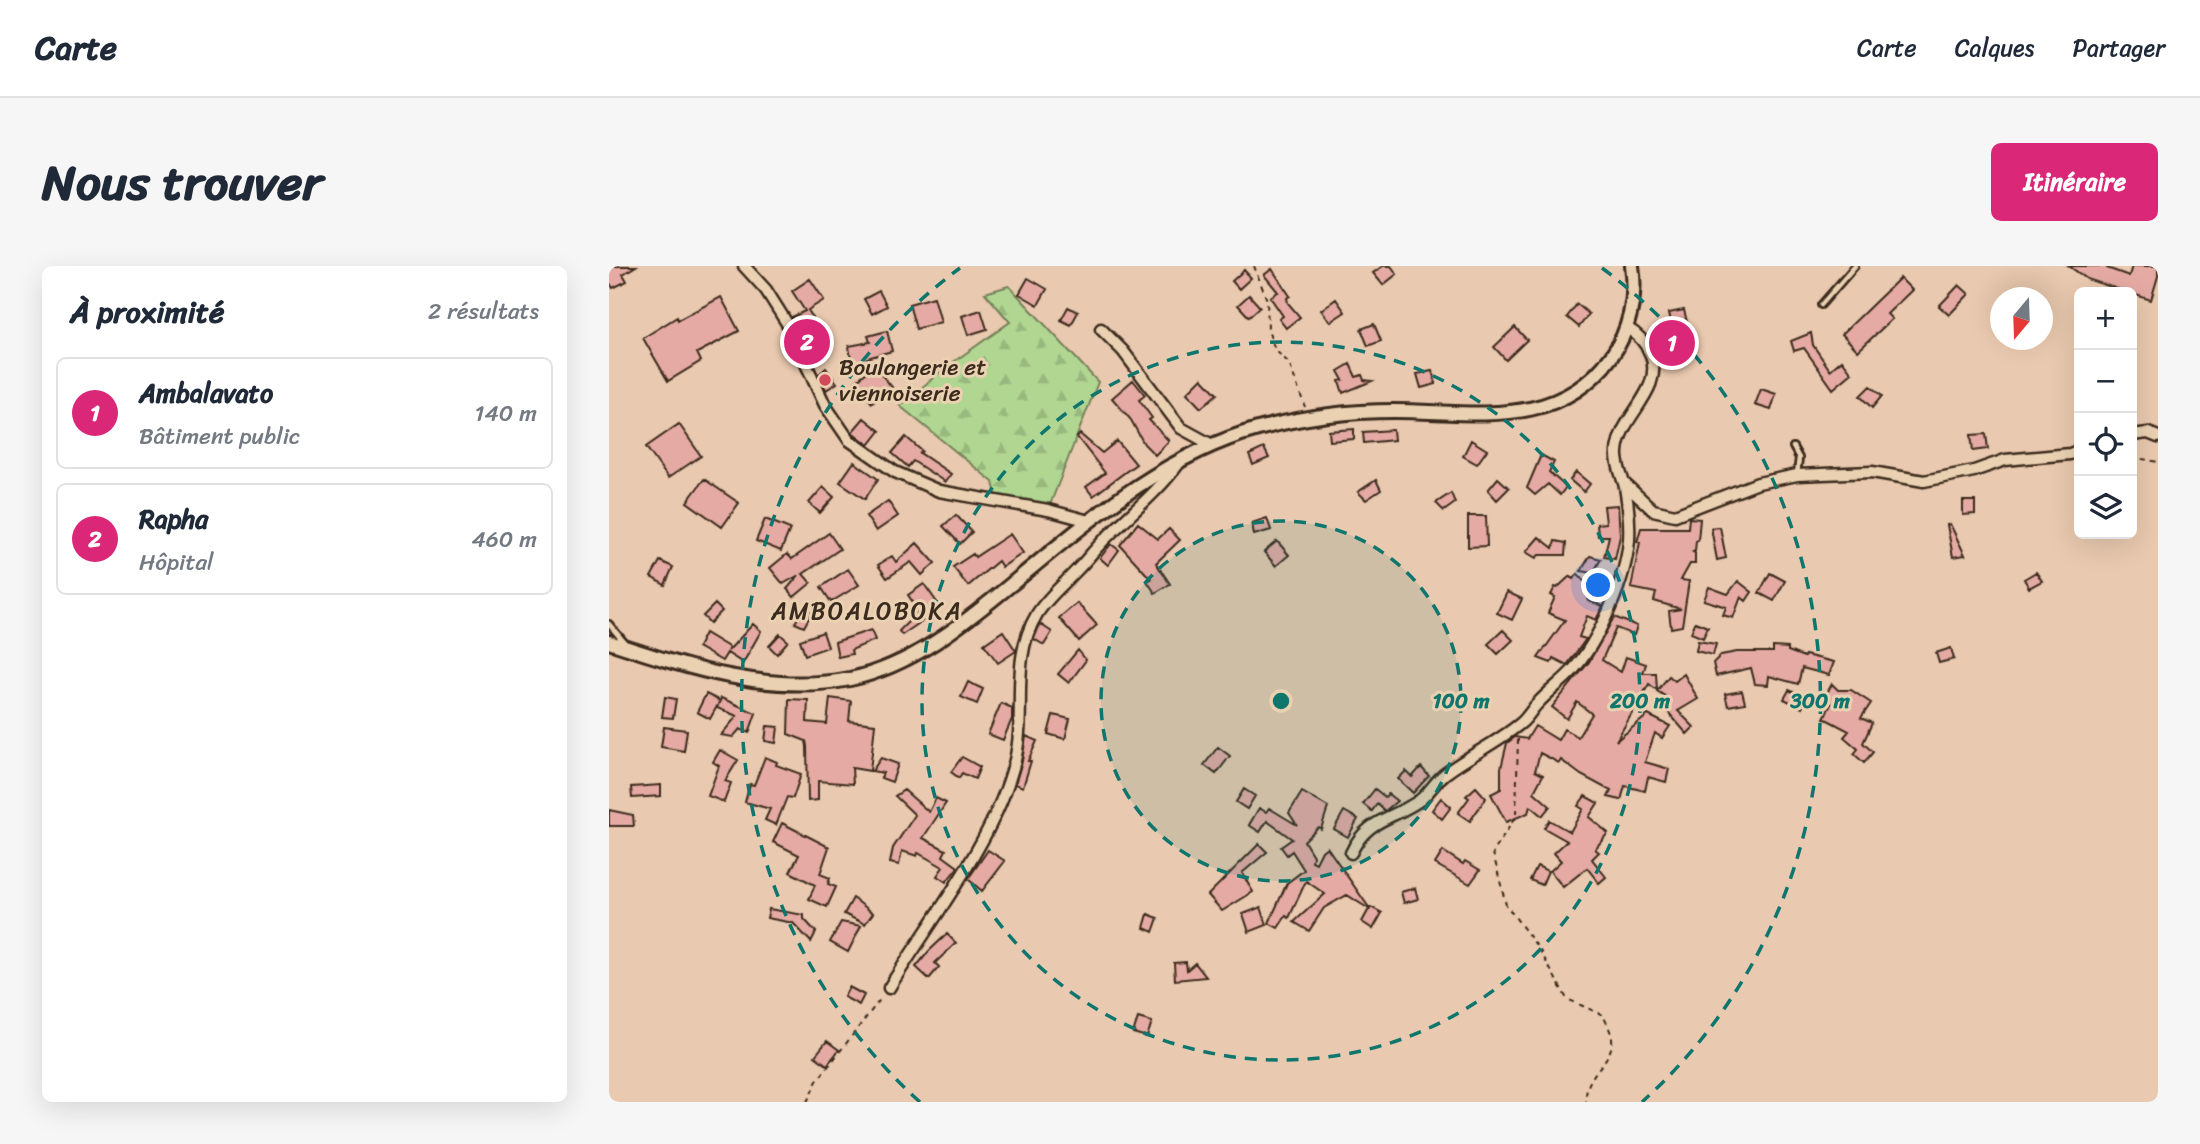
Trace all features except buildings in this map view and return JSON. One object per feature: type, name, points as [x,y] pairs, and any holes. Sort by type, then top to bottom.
[{"type":"street","points":[[744,266],[766,290],[788,325],[825,405],[849,440],[895,472],[939,491],[1048,510],[1089,521]]},
{"type":"street","points":[[609,642],[675,663],[755,681],[808,684],[852,678],[897,663],[949,634],[1089,521],[1183,458],[1212,445],[1308,416],[1394,411],[1476,414],[1536,409],[1571,396],[1599,373],[1616,350],[1627,328],[1635,283],[1632,266]]},
{"type":"street","points":[[1351,853],[1359,837],[1373,825],[1422,799],[1443,775],[1519,724],[1575,668],[1592,642],[1622,578],[1629,540],[1628,503],[1618,470],[1617,450],[1623,429],[1646,395],[1654,365],[1648,347],[1636,333],[1627,328]]},
{"type":"street","points":[[1101,329],[1123,351],[1181,428],[1212,445]]},
{"type":"street","points":[[2137,434],[2148,433],[2158,437]]},
{"type":"street","points":[[1624,484],[1653,510],[1675,515],[1758,482],[1797,475],[1872,472],[1924,481],[1974,471],[2005,460],[2074,452]]},
{"type":"street","points":[[888,988],[965,868],[1003,794],[1015,759],[1020,710],[1019,669],[1025,638],[1038,612],[1103,540],[1162,486],[1183,458]]},
{"type":"lane","points":[[1821,305],[1855,266]]},
{"type":"lane","points":[[1793,447],[1799,458],[1797,475]]},
{"type":"lane","points":[[609,624],[629,648]]},
{"type":"path","points":[[1254,266],[1267,300],[1268,330],[1275,350],[1289,363],[1308,416]]},
{"type":"path","points":[[2137,458],[2158,462]]},
{"type":"path","points":[[1519,724],[1516,816],[1493,853],[1506,905],[1539,948],[1567,999],[1603,1015],[1612,1041],[1608,1054],[1585,1091],[1585,1102]]},
{"type":"path","points":[[807,1102],[817,1081],[888,988]]},
{"type":"green space","points":[[1009,286],[1098,382],[1048,510],[998,503],[993,482],[900,406],[945,368],[1010,322],[985,293]]},
{"type":"place","name":"Rapha","points":[[807,342]]},
{"type":"place","name":"Ambalavato","points":[[1672,343]]},
{"type":"place","name":"Boulangerie et viennoiserie","points":[[825,380]]},
{"type":"district","name":"AMBOALOBOKA","points":[[867,611]]}]
